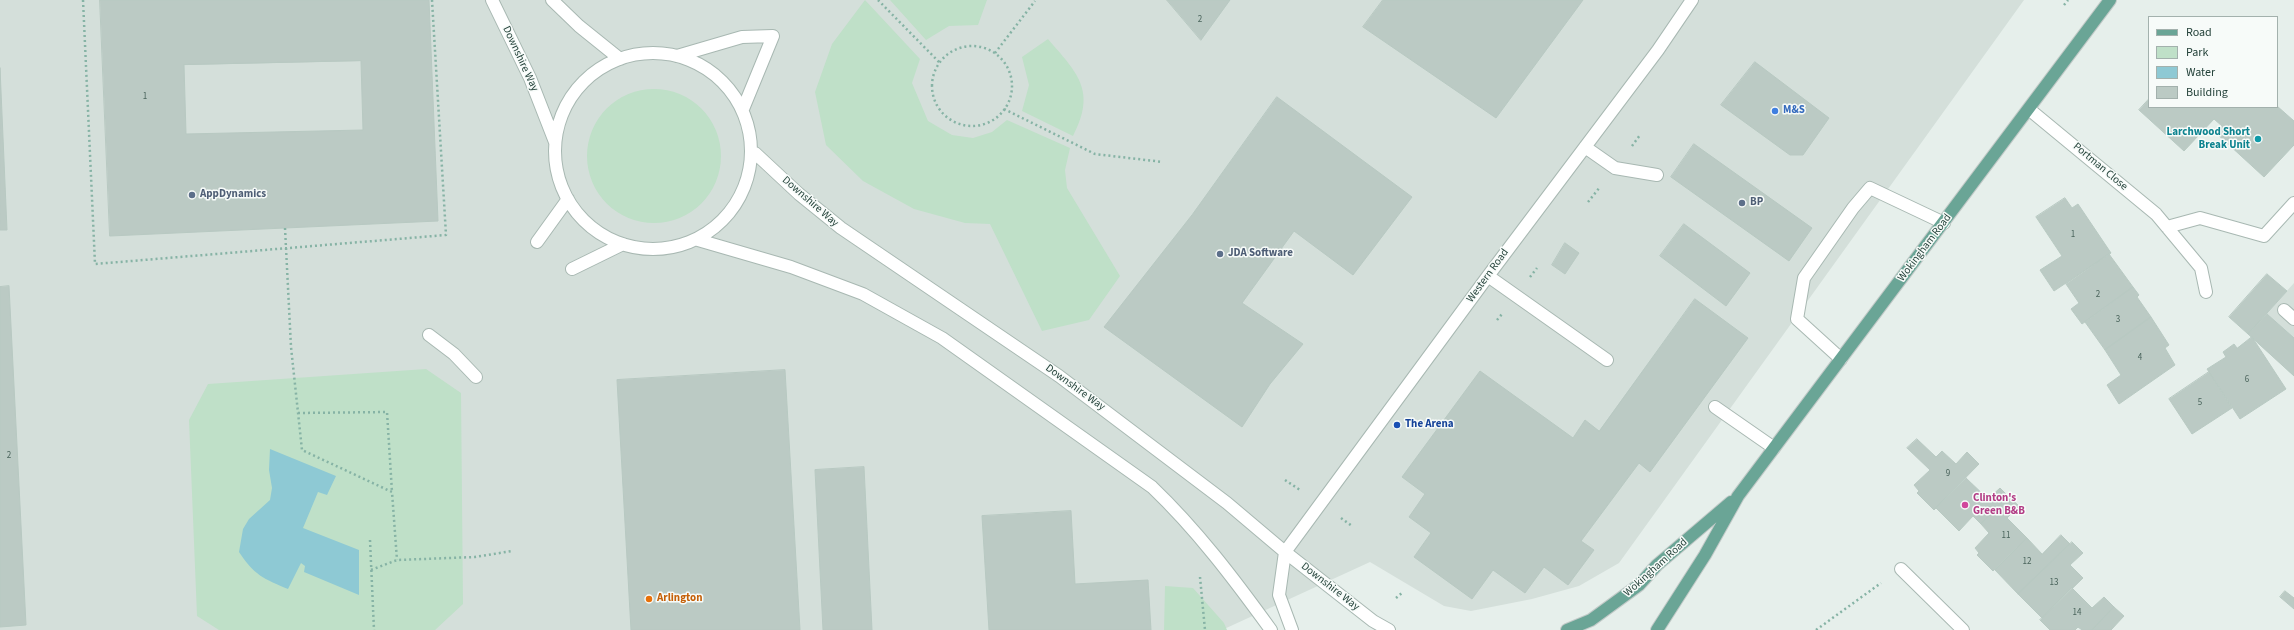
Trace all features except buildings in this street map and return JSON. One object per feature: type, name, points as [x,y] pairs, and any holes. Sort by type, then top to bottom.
[{"type":"main road","name":"Wokingham Road","points":[[1657,630],[1705,555],[1738,496],[2030,110],[2110,0]]},
{"type":"main road","name":"Wokingham Road","points":[[1567,630],[1591,620],[1639,585],[1657,565],[1738,496]]},
{"type":"street","name":"Downshire Way","points":[[492,0],[530,78],[555,142]]},
{"type":"street","points":[[552,0],[579,26],[620,59]]},
{"type":"street","name":"Western Road","points":[[1285,552],[1488,276],[1658,50],[1692,0]]},
{"type":"street","points":[[677,56],[742,37],[773,36],[743,109]]},
{"type":"street","points":[[651,53],[677,56],[699,63],[730,89],[743,109],[755,153],[736,206],[698,240],[666,250],[636,250],[597,234],[574,211],[557,176],[555,142],[560,119],[576,90],[597,71],[620,59],[651,53]]},
{"type":"street","name":"Portman Close","points":[[2030,110],[2156,214],[2201,268],[2206,292]]},
{"type":"street","points":[[1585,147],[1615,168],[1657,175]]},
{"type":"street","name":"Downshire Way","points":[[755,153],[799,194],[841,228],[1059,376],[1228,503],[1285,552],[1372,621],[1389,630]]},
{"type":"street","points":[[1841,360],[1797,319],[1804,278],[1853,208],[1870,188],[1944,222]]},
{"type":"street","points":[[537,242],[568,199]]},
{"type":"street","points":[[2167,227],[2200,218],[2264,236],[2294,203]]},
{"type":"street","points":[[698,240],[792,267],[864,294],[942,338],[1152,487],[1180,514],[1212,551],[1271,630]]},
{"type":"street","points":[[572,269],[623,244]]},
{"type":"street","points":[[1488,276],[1607,360]]},
{"type":"street","points":[[2284,310],[2294,319]]},
{"type":"street","points":[[429,335],[454,354],[476,377]]},
{"type":"street","points":[[1715,407],[1774,448]]},
{"type":"street","points":[[1285,552],[1279,595],[1292,630]]},
{"type":"street","points":[[1901,569],[1963,630]]},
{"type":"path","points":[[83,0],[95,264],[446,235],[432,0]]},
{"type":"path","points":[[878,0],[940,63]]},
{"type":"path","points":[[2064,5],[2068,0]]},
{"type":"path","points":[[995,53],[1035,1]]},
{"type":"path","points":[[974,46],[987,48],[995,53],[1007,65],[1012,78],[1012,91],[1004,109],[990,122],[977,125],[964,125],[952,120],[942,112],[935,100],[932,88],[934,75],[940,63],[949,53],[961,48],[974,46]]},
{"type":"path","points":[[1004,109],[1095,154],[1163,162]]},
{"type":"path","points":[[285,228],[291,348],[302,450],[392,492]]},
{"type":"path","points":[[298,413],[387,412],[397,560]]},
{"type":"path","points":[[1285,480],[1304,493]]},
{"type":"path","points":[[1342,518],[1352,526]]},
{"type":"path","points":[[370,540],[374,630]]},
{"type":"path","points":[[371,570],[397,560],[476,557],[512,551]]},
{"type":"path","points":[[1816,630],[1833,616],[1901,569]]},
{"type":"path","points":[[1199,572],[1205,630]]},
{"type":"path","points":[[1396,598],[1403,592]]},
{"type":"shaded area","points":[[0,0],[2024,0],[1619,563],[1579,586],[1532,599],[1471,611],[1444,606],[1370,562],[1222,630],[0,630]]},
{"type":"shaded area","points":[[2294,283],[2294,376],[2248,334]]},
{"type":"green space","points":[[865,0],[920,59],[912,83],[928,121],[952,135],[973,138],[992,132],[1007,120],[1070,148],[1065,170],[1067,188],[1120,276],[1089,320],[1042,331],[990,224],[965,223],[914,209],[863,181],[826,145],[815,92],[832,44]]},
{"type":"green space","points":[[890,0],[987,0],[978,25],[949,26],[926,40]]},
{"type":"green space","points":[[1048,39],[1068,62],[1075,73],[1083,94],[1083,106],[1080,120],[1073,136],[1022,111],[1029,85],[1022,57]]},
{"type":"green space","points":[[661,89],[674,91],[702,108],[719,136],[721,156],[719,176],[702,204],[674,221],[647,223],[634,221],[606,204],[589,176],[587,149],[589,136],[606,108],[634,91]]},
{"type":"green space","points":[[426,369],[461,393],[463,604],[435,630],[219,630],[197,616],[189,420],[208,384]]},
{"type":"green space","points":[[1165,586],[1193,588],[1224,623],[1227,630],[1164,630]]},
{"type":"water","points":[[270,449],[336,476],[327,495],[318,492],[303,528],[359,550],[359,595],[304,572],[305,566],[301,563],[288,589],[260,575],[244,560],[239,552],[243,529],[249,519],[270,500],[272,488],[269,470]]},
{"type":"place","name":"M&S","points":[[1775,111]]},
{"type":"place","name":"Larchwood Short Break Unit","points":[[2258,139]]},
{"type":"place","name":"AppDynamics","points":[[192,195]]},
{"type":"place","name":"BP","points":[[1742,203]]},
{"type":"place","name":"JDA Software","points":[[1220,254]]},
{"type":"place","name":"The Arena","points":[[1397,425]]},
{"type":"place","name":"Clinton's Green B&B","points":[[1965,505]]},
{"type":"place","name":"Arlington","points":[[649,599]]}]
